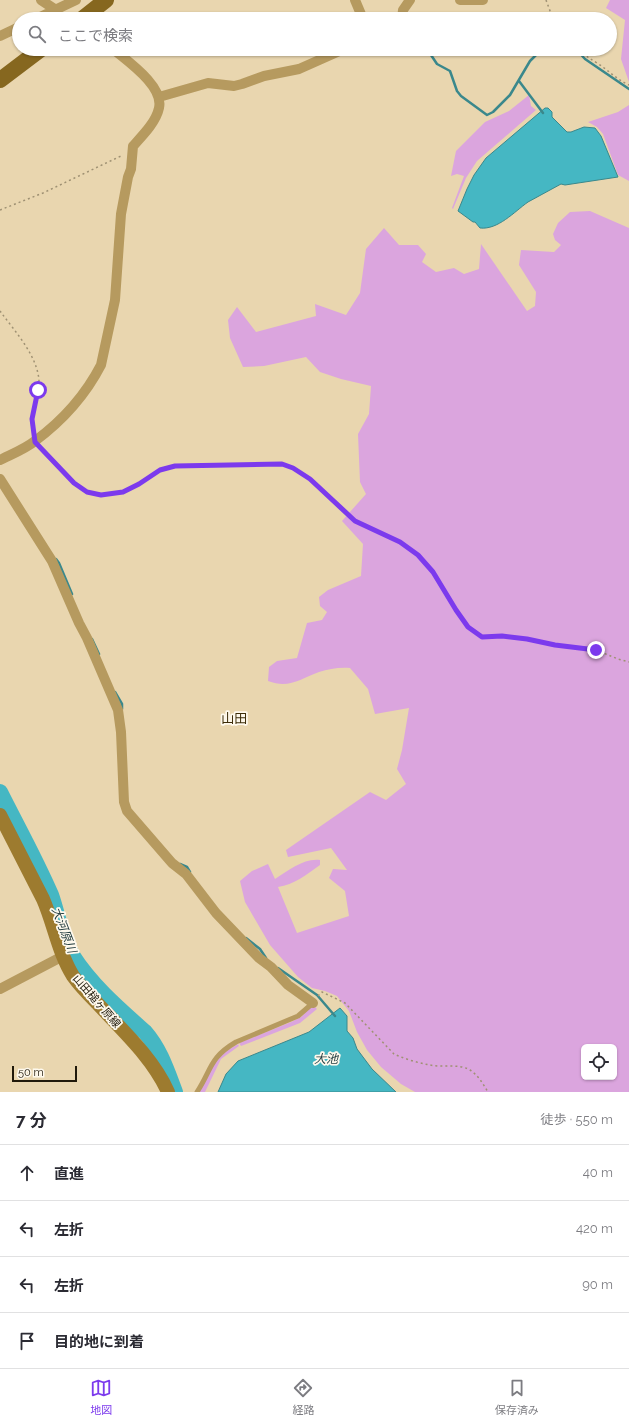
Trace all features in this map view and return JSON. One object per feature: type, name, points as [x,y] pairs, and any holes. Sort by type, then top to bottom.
[{"type":"main road","points":[[91,12],[106,0]]},
{"type":"main road","points":[[0,80],[32,56]]},
{"type":"main road","name":"山田槌ヶ原線","points":[[0,815],[44,899],[63,956],[73,976],[140,1050],[154,1068],[168,1092]]},
{"type":"street","points":[[41,0],[56,10]]},
{"type":"street","points":[[52,12],[76,0]]},
{"type":"street","points":[[355,0],[360,12]]},
{"type":"street","points":[[402,12],[410,0]]},
{"type":"street","points":[[460,0],[483,0]]},
{"type":"street","points":[[0,36],[12,30]]},
{"type":"street","points":[[0,460],[35,442],[59,421],[77,402],[101,365],[115,300],[122,214],[128,177],[131,169],[132,151],[134,146],[154,121],[160,107],[158,97],[153,86],[121,56]]},
{"type":"street","points":[[158,97],[208,83],[234,86],[264,76],[299,69],[328,56]]},
{"type":"street","points":[[0,479],[52,561],[118,710],[121,732],[124,802],[127,811],[172,863],[186,874],[216,913],[259,958],[271,967],[288,985],[313,1003]]},
{"type":"street","points":[[0,989],[63,956]]},
{"type":"lane","points":[[197,1092],[211,1064],[218,1055],[227,1048],[236,1042],[298,1016],[313,1003]]},
{"type":"path","points":[[546,0],[550,12]]},
{"type":"path","points":[[585,56],[617,79],[629,85]]},
{"type":"path","points":[[0,210],[43,193],[132,151]]},
{"type":"path","points":[[0,311],[25,345],[36,366],[39,376],[38,390],[32,419],[35,442],[74,483],[87,492],[101,495],[123,492],[139,484],[160,470],[175,466],[282,464],[293,468],[310,479],[355,521],[400,542],[418,555],[433,572],[468,627],[482,637],[502,636],[596,650],[629,662]]},
{"type":"path","points":[[320,994],[322,992],[345,1003],[394,1054],[431,1066],[461,1066],[469,1069],[476,1074],[488,1092]]},
{"type":"shaded area","points":[[610,0],[629,0],[629,82],[621,59],[625,20],[617,15],[617,12],[612,12],[606,8]]},
{"type":"shaded area","points":[[529,95],[531,106],[536,110],[477,161],[466,178],[453,209],[452,208],[464,176],[457,174],[451,176],[456,151],[485,122],[509,111]]},
{"type":"shaded area","points":[[629,105],[629,181],[618,175],[603,134],[597,127],[588,122],[618,112]]},
{"type":"shaded area","points":[[590,211],[629,228],[629,1092],[415,1092],[401,1084],[381,1067],[367,1050],[357,1032],[349,1011],[337,996],[312,988],[298,977],[270,945],[245,902],[240,881],[252,871],[268,864],[275,879],[302,863],[320,860],[320,865],[295,882],[278,887],[297,933],[349,916],[345,891],[329,878],[333,869],[347,870],[331,848],[288,857],[286,850],[370,792],[386,800],[406,784],[397,769],[402,750],[409,708],[375,714],[368,689],[350,668],[338,668],[319,672],[288,684],[268,681],[269,667],[277,661],[297,658],[307,623],[322,620],[327,612],[320,606],[319,597],[328,590],[361,576],[363,544],[342,521],[366,494],[360,482],[358,434],[369,414],[371,386],[320,372],[306,357],[264,366],[243,367],[230,338],[228,320],[237,307],[256,332],[316,316],[315,304],[346,315],[360,293],[366,249],[384,228],[399,245],[418,245],[426,254],[422,262],[436,272],[454,268],[464,274],[479,269],[481,244],[527,311],[535,306],[536,292],[519,265],[521,250],[554,252],[561,245],[555,240],[553,234],[558,223],[570,212]]},
{"type":"shaded area","points":[[313,1005],[317,1009],[300,1023],[241,1046],[239,1043],[301,1017]]},
{"type":"shaded area","points":[[238,1044],[239,1046],[221,1059],[205,1092],[199,1092],[215,1061],[223,1053]]},
{"type":"water","points":[[545,108],[548,108],[552,112],[552,117],[567,132],[584,127],[595,128],[601,136],[618,177],[565,185],[561,184],[528,202],[499,223],[487,228],[480,228],[475,222],[458,211],[474,175],[486,158]]},
{"type":"water","name":"大池","points":[[340,1008],[347,1016],[347,1031],[353,1038],[357,1049],[372,1069],[396,1092],[218,1092],[226,1074],[238,1061],[309,1032]]},
{"type":"waterway","points":[[432,56],[437,64],[450,71],[457,91],[461,96],[487,115],[493,112],[510,95],[530,61],[535,56]]},
{"type":"waterway","points":[[582,56],[629,89]]},
{"type":"waterway","points":[[519,81],[543,113]]},
{"type":"waterway","points":[[56,559],[72,594]]},
{"type":"waterway","points":[[92,639],[99,654]]},
{"type":"waterway","points":[[115,692],[122,704],[122,709]]},
{"type":"waterway","name":"大河原川","points":[[0,792],[51,895],[62,933],[72,955],[88,976],[115,1005],[145,1032],[163,1060],[175,1092]]},
{"type":"waterway","points":[[180,864],[187,867],[190,872]]},
{"type":"waterway","points":[[246,938],[260,949],[266,958]]},
{"type":"waterway","points":[[278,968],[317,995],[335,1016]]},
{"type":"district","name":"山田","points":[[234,718]]},
{"type":"route","points":[[38,390],[32,419],[35,442],[74,483],[87,492],[101,495],[123,492],[139,484],[160,470],[175,466],[282,464],[293,468],[310,479],[355,521],[400,542],[418,555],[433,572],[468,627],[482,637],[502,636],[596,650]]}]
